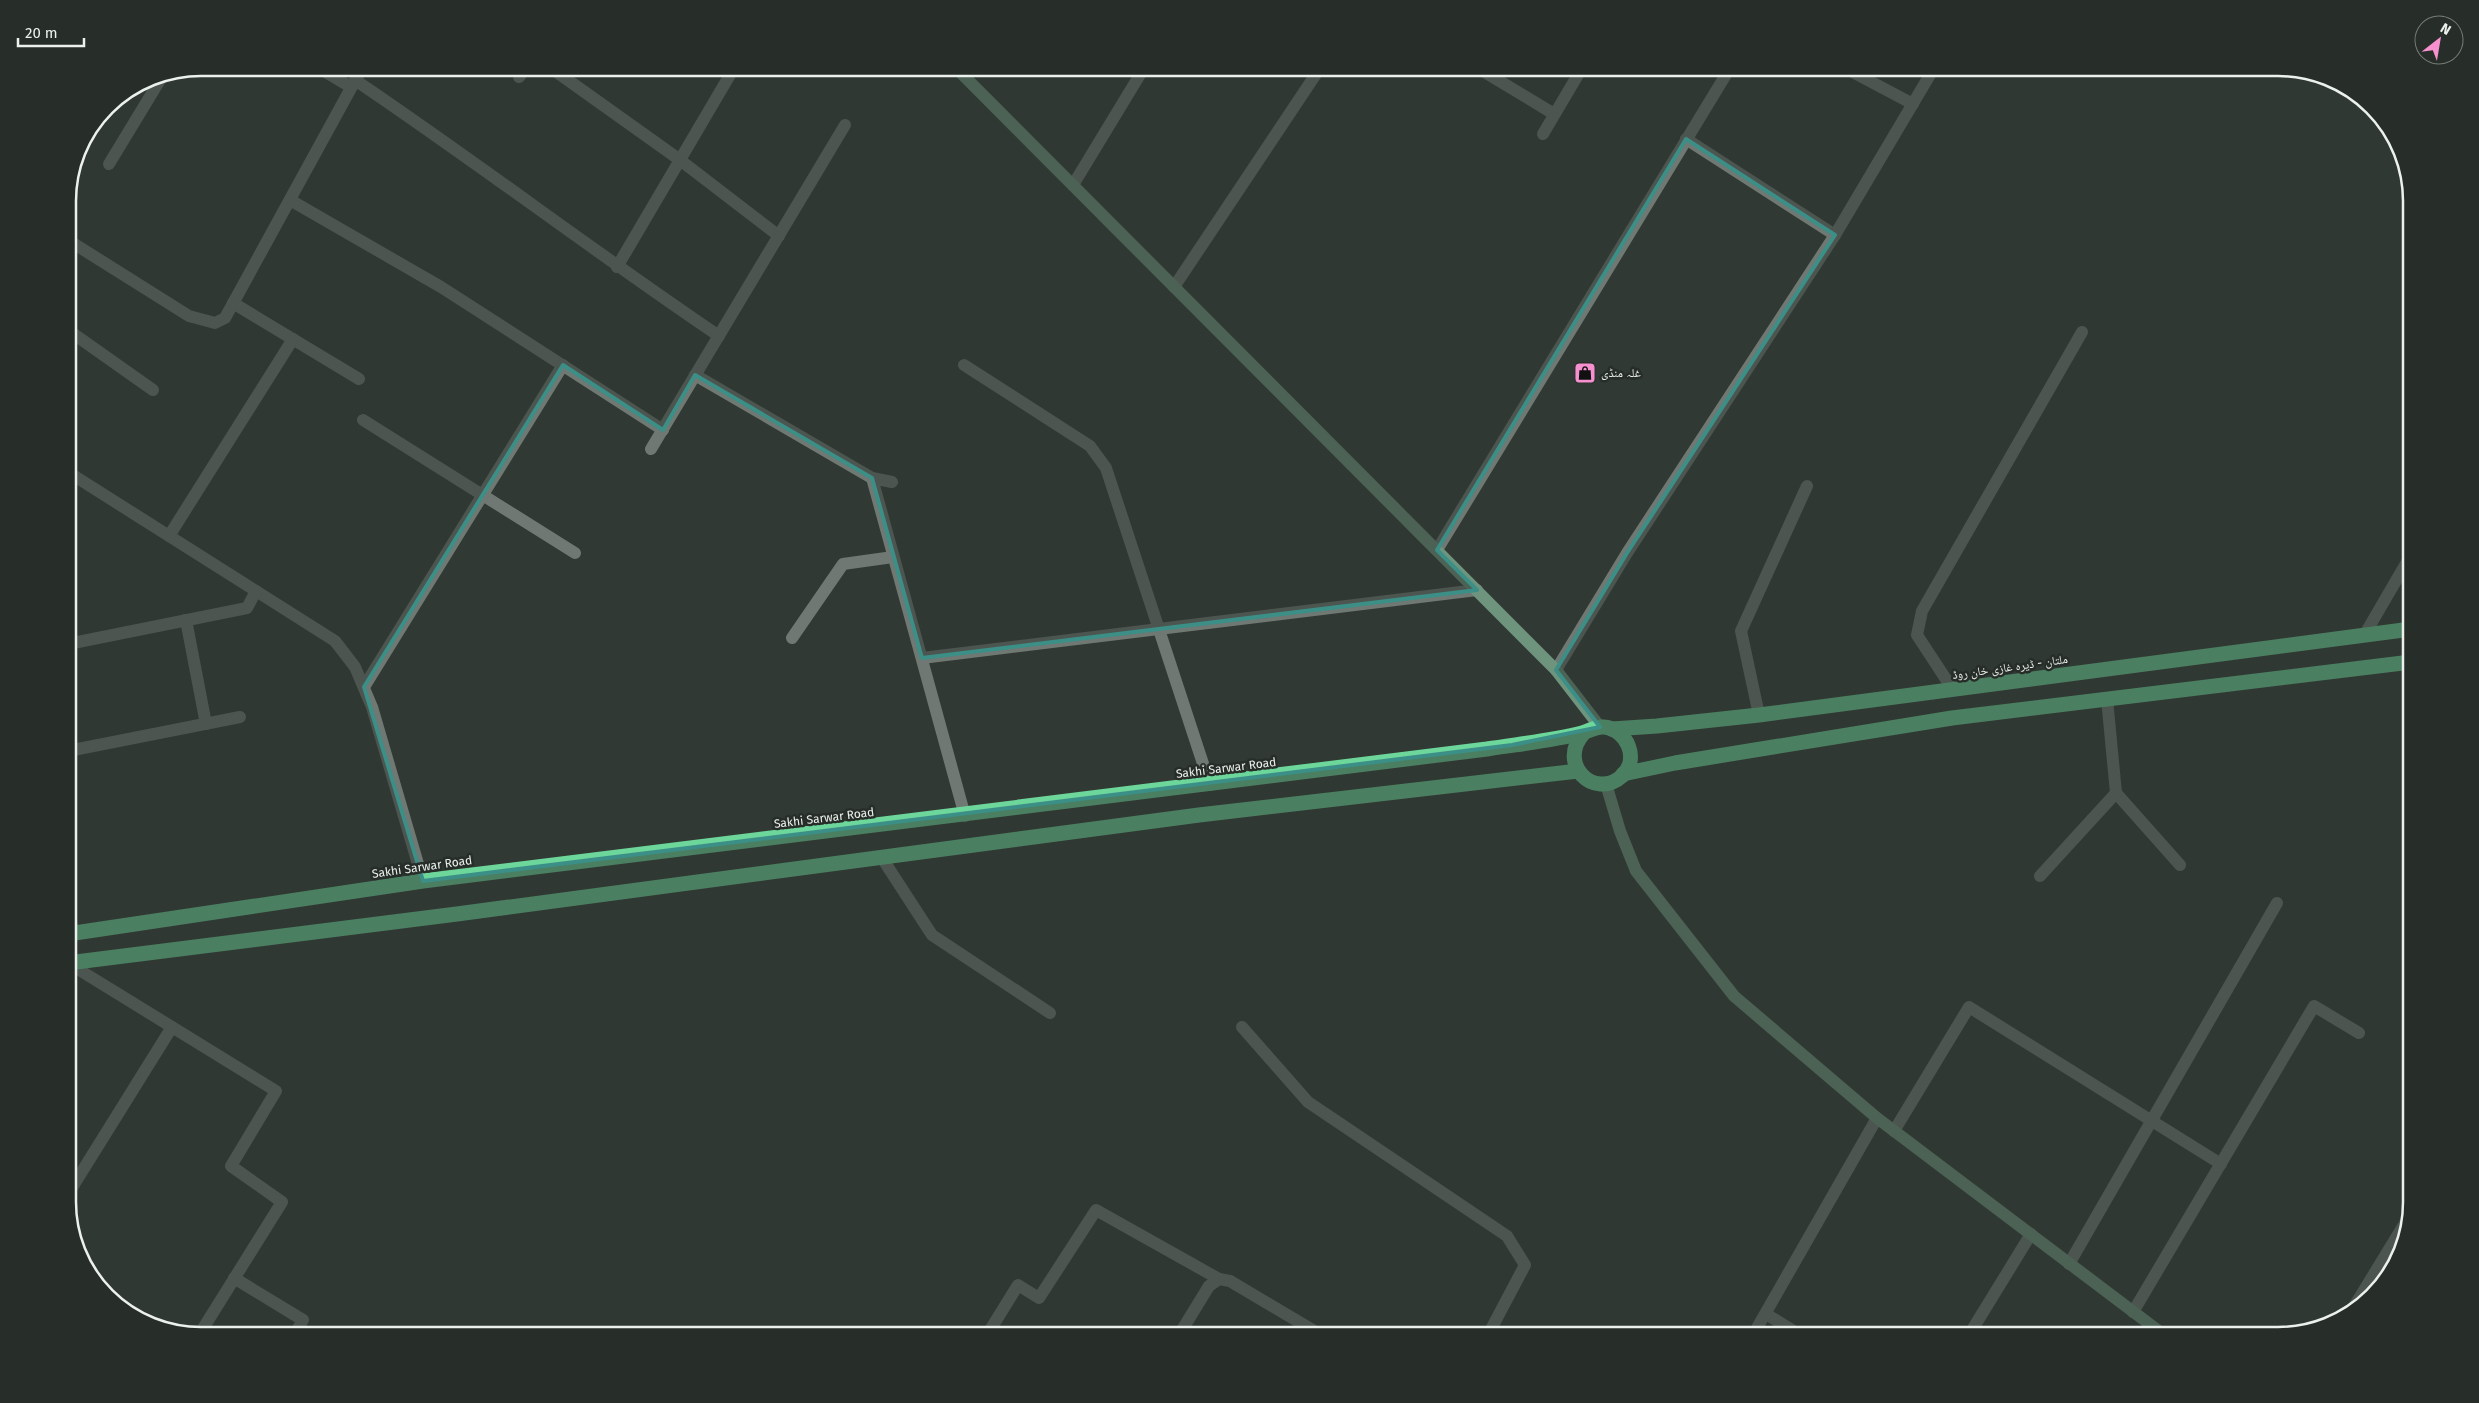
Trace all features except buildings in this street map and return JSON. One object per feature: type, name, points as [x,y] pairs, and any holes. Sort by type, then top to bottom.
[{"type":"highway","name":"ملتان - ڈیرہ غازی خان روڈ","points":[[1584,733],[1606,728],[1657,726],[1759,715],[2402,630]]},
{"type":"highway","points":[[1623,774],[1675,763],[1952,718],[2402,663]]},
{"type":"highway","points":[[1584,733],[1577,740],[1574,750],[1574,761],[1578,771],[1586,779],[1595,783],[1606,784],[1616,780],[1623,774],[1630,759],[1628,743],[1622,734],[1606,728]]},
{"type":"highway","name":"Sakhi Sarwar Road","points":[[77,933],[423,882],[1210,785],[1504,746],[1584,733]]},
{"type":"highway","points":[[77,962],[467,913],[1199,815],[1578,771]]},
{"type":"main road","points":[[965,77],[1556,670],[1606,728]]},
{"type":"main road","points":[[1606,784],[1620,831],[1636,871],[1734,996],[1877,1118],[2152,1327]]},
{"type":"street","points":[[1174,287],[1314,76]]},
{"type":"street","points":[[1492,76],[1554,114]]},
{"type":"street","points":[[1543,134],[1577,76]]},
{"type":"street","points":[[1437,550],[1725,76]]},
{"type":"street","points":[[1860,76],[1913,104]]},
{"type":"street","points":[[1556,670],[1627,553],[1835,235],[1929,76]]},
{"type":"street","points":[[339,77],[353,83],[454,146],[617,267],[719,336]]},
{"type":"street","points":[[77,246],[189,316],[215,323],[225,318],[357,77]]},
{"type":"street","points":[[563,77],[680,160],[779,236]]},
{"type":"street","points":[[617,267],[729,77]]},
{"type":"street","points":[[1073,185],[1139,77]]},
{"type":"street","points":[[108,164],[157,84]]},
{"type":"street","points":[[650,449],[845,125]]},
{"type":"street","points":[[1686,139],[1835,235]]},
{"type":"street","points":[[290,200],[441,287],[663,430]]},
{"type":"street","points":[[233,303],[359,378]]},
{"type":"street","points":[[1953,690],[1917,635],[1922,611],[2082,332]]},
{"type":"street","points":[[77,336],[153,390]]},
{"type":"street","points":[[169,536],[293,339]]},
{"type":"street","points":[[364,687],[563,365]]},
{"type":"street","points":[[964,365],[1090,446],[1106,468],[1210,785]]},
{"type":"street","points":[[695,375],[872,478],[892,482]]},
{"type":"street","points":[[362,420],[574,553]]},
{"type":"street","points":[[77,478],[335,641],[355,667],[372,707],[423,882]]},
{"type":"street","points":[[872,478],[965,816]]},
{"type":"street","points":[[1759,715],[1741,631],[1807,486]]},
{"type":"street","points":[[792,638],[843,564],[893,557]]},
{"type":"street","points":[[2365,634],[2402,570]]},
{"type":"street","points":[[922,658],[1477,590]]},
{"type":"street","points":[[77,642],[247,608],[256,591]]},
{"type":"street","points":[[186,620],[206,724]]},
{"type":"street","points":[[2107,699],[2116,794],[2180,866]]},
{"type":"street","points":[[77,750],[240,717]]},
{"type":"street","points":[[2040,876],[2116,794]]},
{"type":"street","points":[[882,858],[932,936],[1050,1013]]},
{"type":"street","points":[[2069,1264],[2278,904]]},
{"type":"street","points":[[77,969],[276,1091],[231,1166],[282,1202],[204,1327]]},
{"type":"street","points":[[2133,1312],[2314,1006],[2359,1033]]},
{"type":"street","points":[[1894,1131],[1969,1007],[2221,1164]]},
{"type":"street","points":[[77,1180],[172,1027]]},
{"type":"street","points":[[1242,1027],[1308,1102],[1507,1236],[1525,1264],[1493,1327]]},
{"type":"street","points":[[1758,1327],[1877,1118]]},
{"type":"street","points":[[992,1327],[1018,1285],[1039,1298],[1096,1210],[1219,1279],[1230,1281],[1306,1327]]},
{"type":"street","points":[[1974,1327],[2031,1234]]},
{"type":"street","points":[[2362,1294],[2398,1235]]},
{"type":"street","points":[[234,1278],[303,1320],[299,1327]]},
{"type":"street","points":[[1184,1327],[1209,1286],[1219,1279]]},
{"type":"street","points":[[1766,1314],[1786,1327]]},
{"type":"highlighted area","points":[[1686,139],[1835,235],[1627,553],[1556,670],[1600,727],[1512,745],[423,881],[364,687],[563,365],[663,430],[695,375],[872,478],[922,658],[1477,590],[1437,550]]},
{"type":"place","name":"غلہ منڈی","points":[[1585,373]]}]
